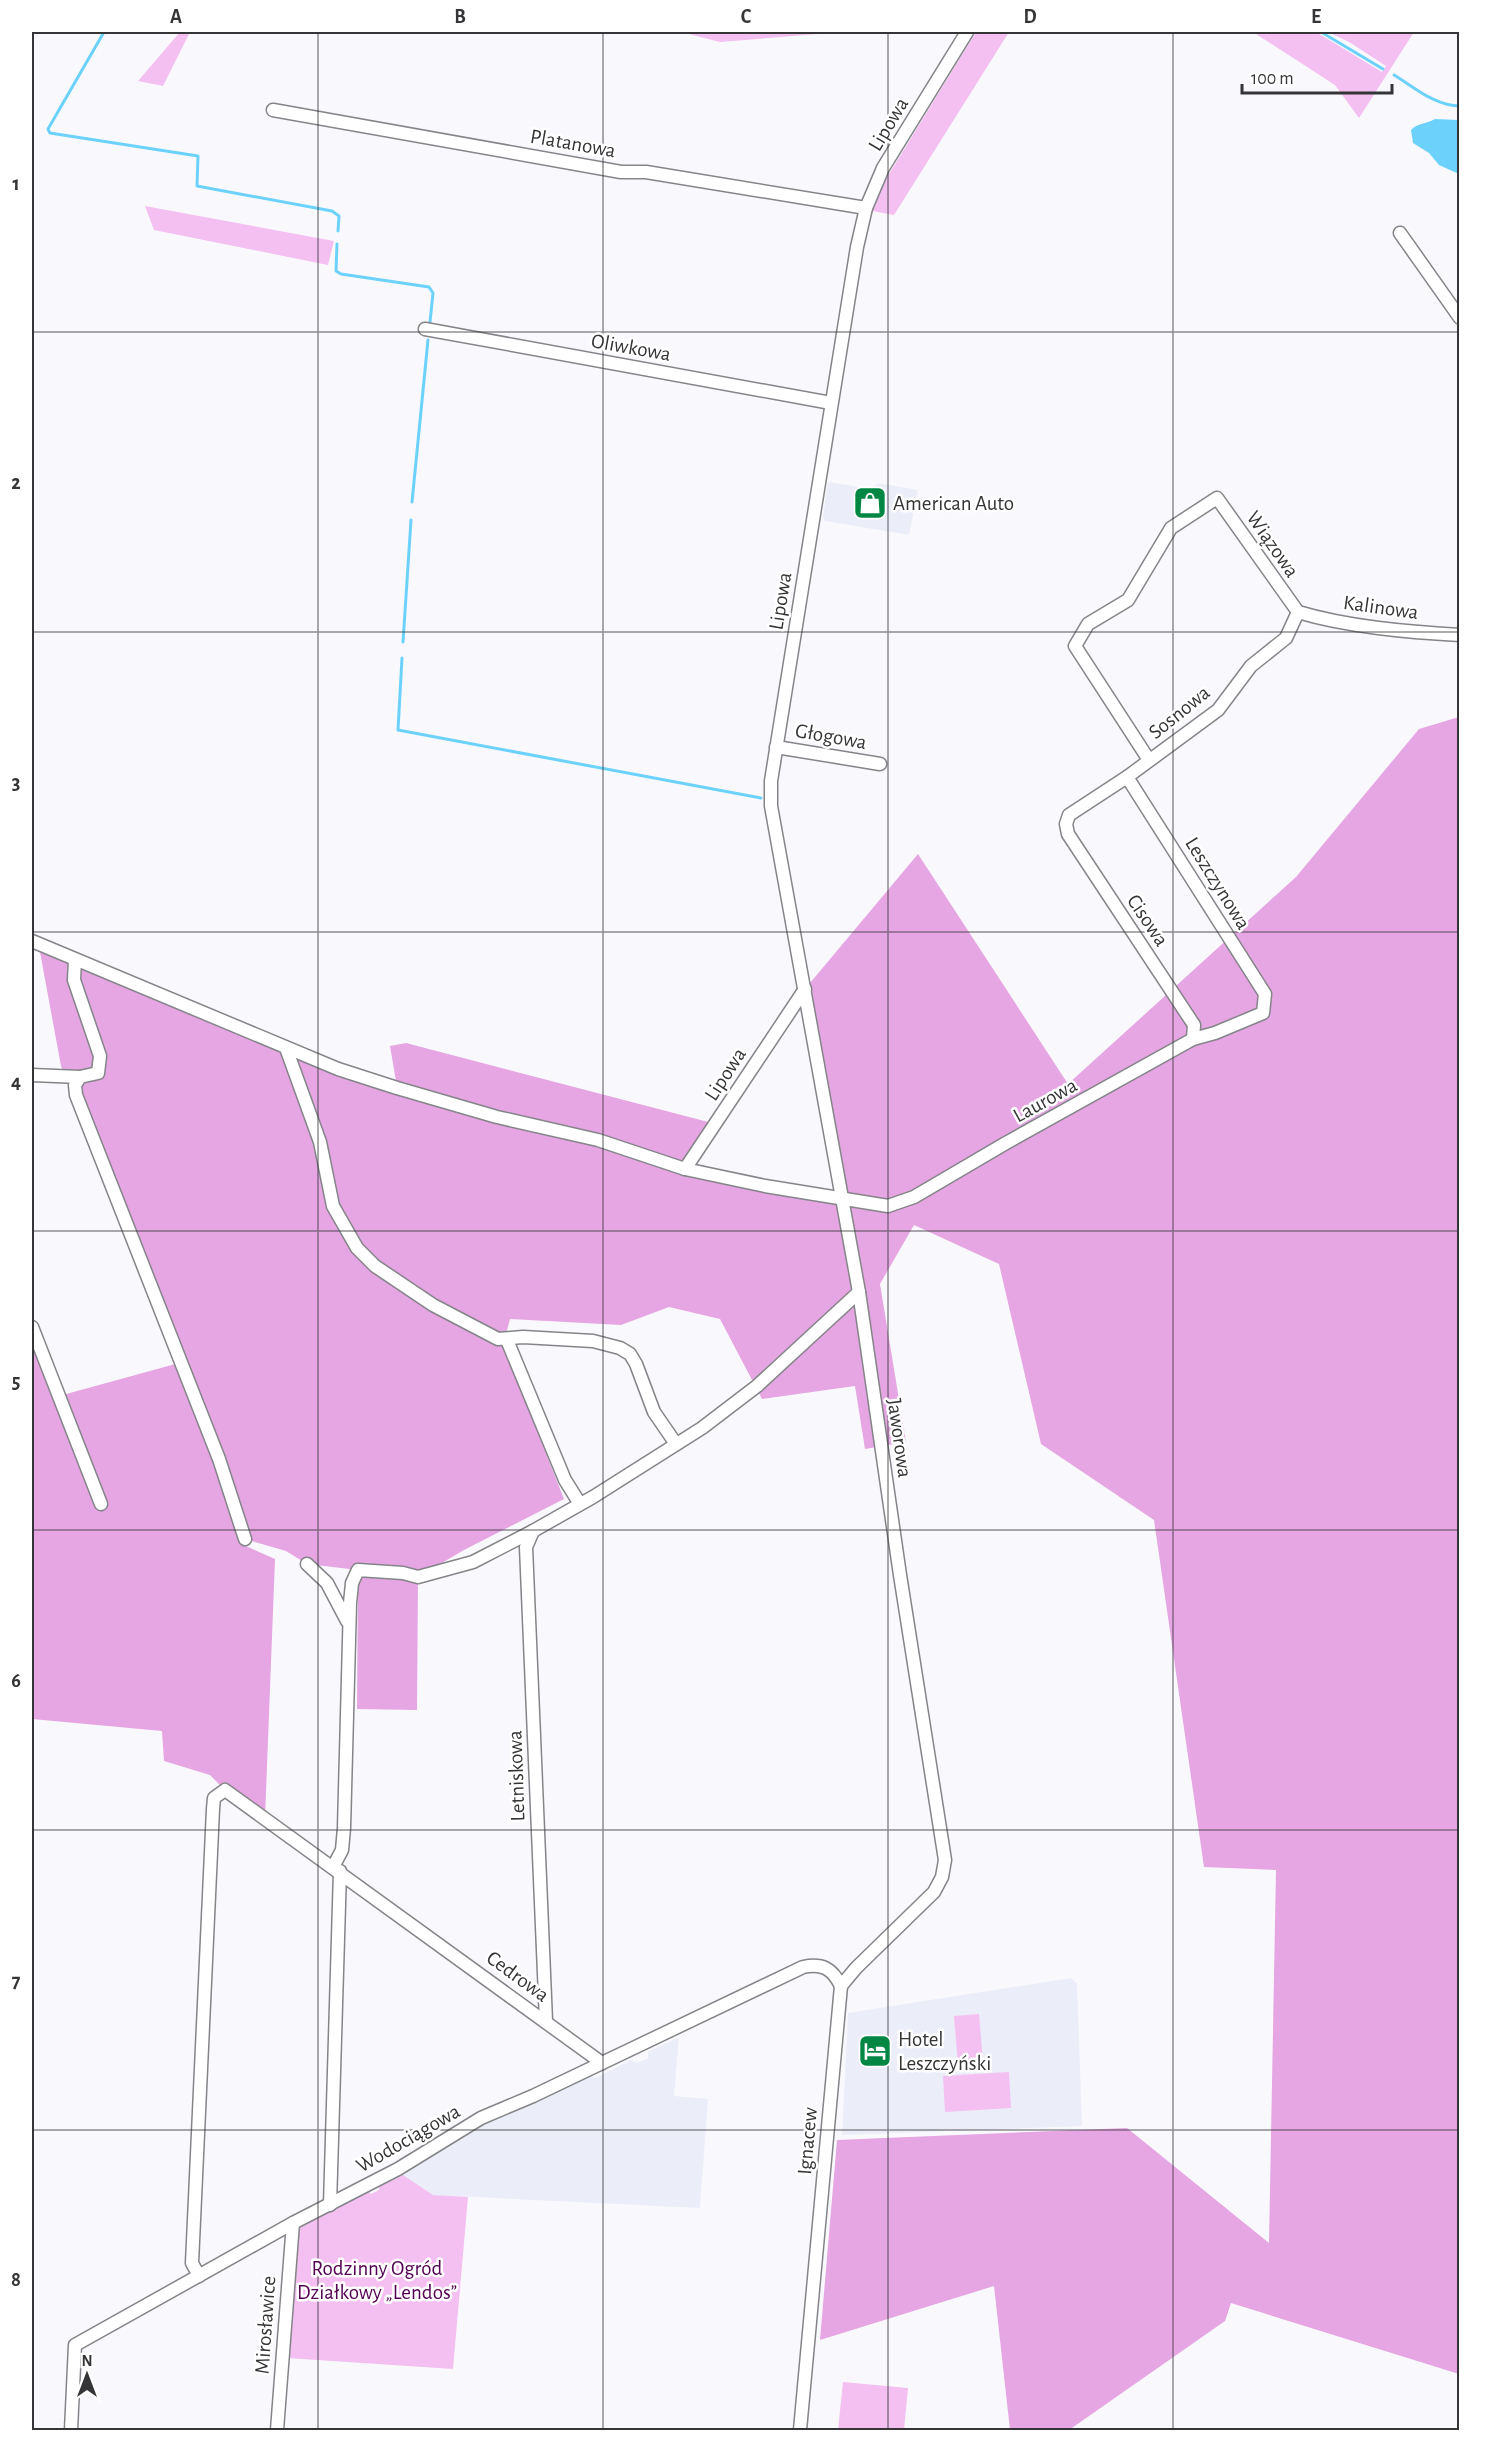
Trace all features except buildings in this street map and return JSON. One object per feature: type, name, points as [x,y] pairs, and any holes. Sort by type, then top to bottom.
[{"type":"street","name":"Lipowa","points":[[685,1169],[805,989],[771,806],[772,772],[857,247],[866,208],[891,153],[967,32]]},
{"type":"street","name":"Platanowa","points":[[273,110],[621,172],[646,172],[866,208]]},
{"type":"street","points":[[1400,233],[1460,318]]},
{"type":"street","name":"Oliwkowa","points":[[424,329],[831,403]]},
{"type":"street","name":"Wiązowa","points":[[1149,760],[1075,646],[1088,624],[1128,600],[1171,528],[1217,498],[1298,612]]},
{"type":"street","name":"Kalinowa","points":[[1298,612],[1318,618],[1422,633],[1460,635]]},
{"type":"street","name":"Sosnowa","points":[[1066,824],[1069,815],[1127,777],[1218,710],[1251,666],[1286,638],[1298,612]]},
{"type":"street","name":"Głogowa","points":[[776,747],[880,764]]},
{"type":"street","name":"Leszczynowa","points":[[1127,777],[1265,994],[1263,1013]]},
{"type":"street","name":"Cisowa","points":[[1066,824],[1068,834],[1194,1025],[1193,1039]]},
{"type":"street","name":"Laurowa","points":[[32,941],[338,1070],[497,1117],[598,1140],[685,1169],[844,1200],[888,1206],[914,1197],[1193,1039],[1215,1033],[1263,1013]]},
{"type":"street","points":[[32,1076],[80,1077],[98,1073],[100,1056],[74,980],[75,960]]},
{"type":"street","name":"Jaworowa","points":[[805,989],[859,1292],[900,1575],[945,1860],[942,1877],[934,1892],[856,1968],[842,1986]]},
{"type":"street","points":[[286,1048],[320,1143],[333,1206],[357,1248],[375,1266],[433,1305],[498,1339],[523,1337],[594,1341],[620,1347],[630,1354],[636,1364],[654,1412],[676,1444]]},
{"type":"street","points":[[80,1077],[75,1085],[76,1095],[219,1459],[244,1539]]},
{"type":"street","points":[[330,2205],[336,1869],[342,1850],[344,1828],[352,1582],[358,1570],[403,1573],[418,1577],[473,1562],[533,1531],[676,1444],[757,1386],[859,1292]]},
{"type":"street","points":[[32,1327],[101,1504]]},
{"type":"street","points":[[507,1340],[565,1480],[580,1504]]},
{"type":"street","name":"Letniskowa","points":[[533,1531],[526,1546],[546,2020]]},
{"type":"street","points":[[307,1564],[332,1589],[350,1628]]},
{"type":"street","name":"Cedrowa","points":[[199,2276],[192,2263],[214,1798],[225,1790],[411,1922],[602,2063]]},
{"type":"street","name":"Wodociągowa","points":[[71,2430],[75,2345],[293,2223],[398,2169],[481,2118],[803,1967],[820,1965],[826,1967],[832,1971],[842,1986]]},
{"type":"street","name":"Ignacew","points":[[800,2430],[842,1986]]},
{"type":"street","name":"Mirosławice","points":[[277,2430],[293,2223]]},
{"type":"shaded area","name":"American Auto","points":[[828,482],[872,489],[878,483],[918,490],[909,535],[825,521],[823,517]]},
{"type":"shaded area","points":[[1459,717],[1459,2374],[1231,2303],[1225,2321],[1069,2430],[1010,2430],[994,2286],[820,2340],[837,2140],[1127,2128],[1269,2243],[1276,1870],[1204,1867],[1154,1520],[1041,1444],[999,1264],[914,1225],[880,1284],[906,1442],[865,1449],[855,1386],[762,1399],[720,1319],[669,1307],[621,1325],[510,1319],[503,1345],[564,1499],[464,1550],[418,1577],[417,1710],[357,1709],[358,1570],[307,1564],[286,1551],[245,1539],[223,1475],[241,1544],[275,1559],[265,1818],[225,1790],[210,1775],[164,1761],[162,1731],[32,1719],[32,1333],[59,1396],[179,1363],[61,1066],[40,952],[286,1048],[397,1087],[390,1046],[406,1043],[716,1124],[686,1169],[843,1200],[805,989],[918,854],[1068,1084],[1296,877],[1419,729]]},
{"type":"shaded area","points":[[1071,1978],[1077,1984],[1082,2126],[842,2135],[848,2013]]},
{"type":"shaded area","points":[[679,2037],[674,2096],[708,2099],[700,2208],[433,2195],[403,2175],[474,2126],[590,2076],[595,2078],[631,2060],[637,2063],[648,2058],[648,2052]]},
{"type":"green space","points":[[180,32],[190,32],[163,86],[138,81]]},
{"type":"green space","points":[[681,32],[842,32],[720,42]]},
{"type":"green space","points":[[976,32],[1009,32],[894,215],[867,210]]},
{"type":"green space","points":[[1253,32],[1316,32],[1382,72],[1386,66],[1349,42],[1328,32],[1414,32],[1359,118],[1335,85]]},
{"type":"green space","points":[[145,206],[334,241],[328,265],[154,230]]},
{"type":"green space","points":[[979,2014],[983,2063],[958,2065],[954,2016]]},
{"type":"green space","points":[[1009,2072],[1011,2108],[945,2112],[943,2076]]},
{"type":"green space","name":"Rodzinny Ogród Działkowy „Lendos”","points":[[403,2175],[433,2195],[468,2197],[453,2369],[287,2358],[295,2228],[369,2192],[371,2194],[379,2190],[379,2187]]},
{"type":"green space","points":[[843,2382],[908,2388],[904,2430],[838,2430]]},
{"type":"water","points":[[1435,119],[1459,120],[1459,174],[1439,165],[1429,153],[1413,143],[1411,130]]},
{"type":"waterway","points":[[104,32],[48,129],[50,133],[198,156],[197,186],[332,211],[339,216],[338,231]]},
{"type":"waterway","points":[[1321,32],[1383,69]]},
{"type":"waterway","points":[[1394,75],[1433,99],[1460,106]]},
{"type":"waterway","points":[[337,244],[336,271],[341,274],[429,287],[433,293],[430,322]]},
{"type":"waterway","points":[[412,502],[428,340]]},
{"type":"waterway","points":[[403,642],[411,520]]},
{"type":"waterway","points":[[402,658],[398,730],[761,798]]},
{"type":"place","name":"American Auto","points":[[870,503]]},
{"type":"place","name":"Hotel Leszczyński","points":[[875,2051]]}]
